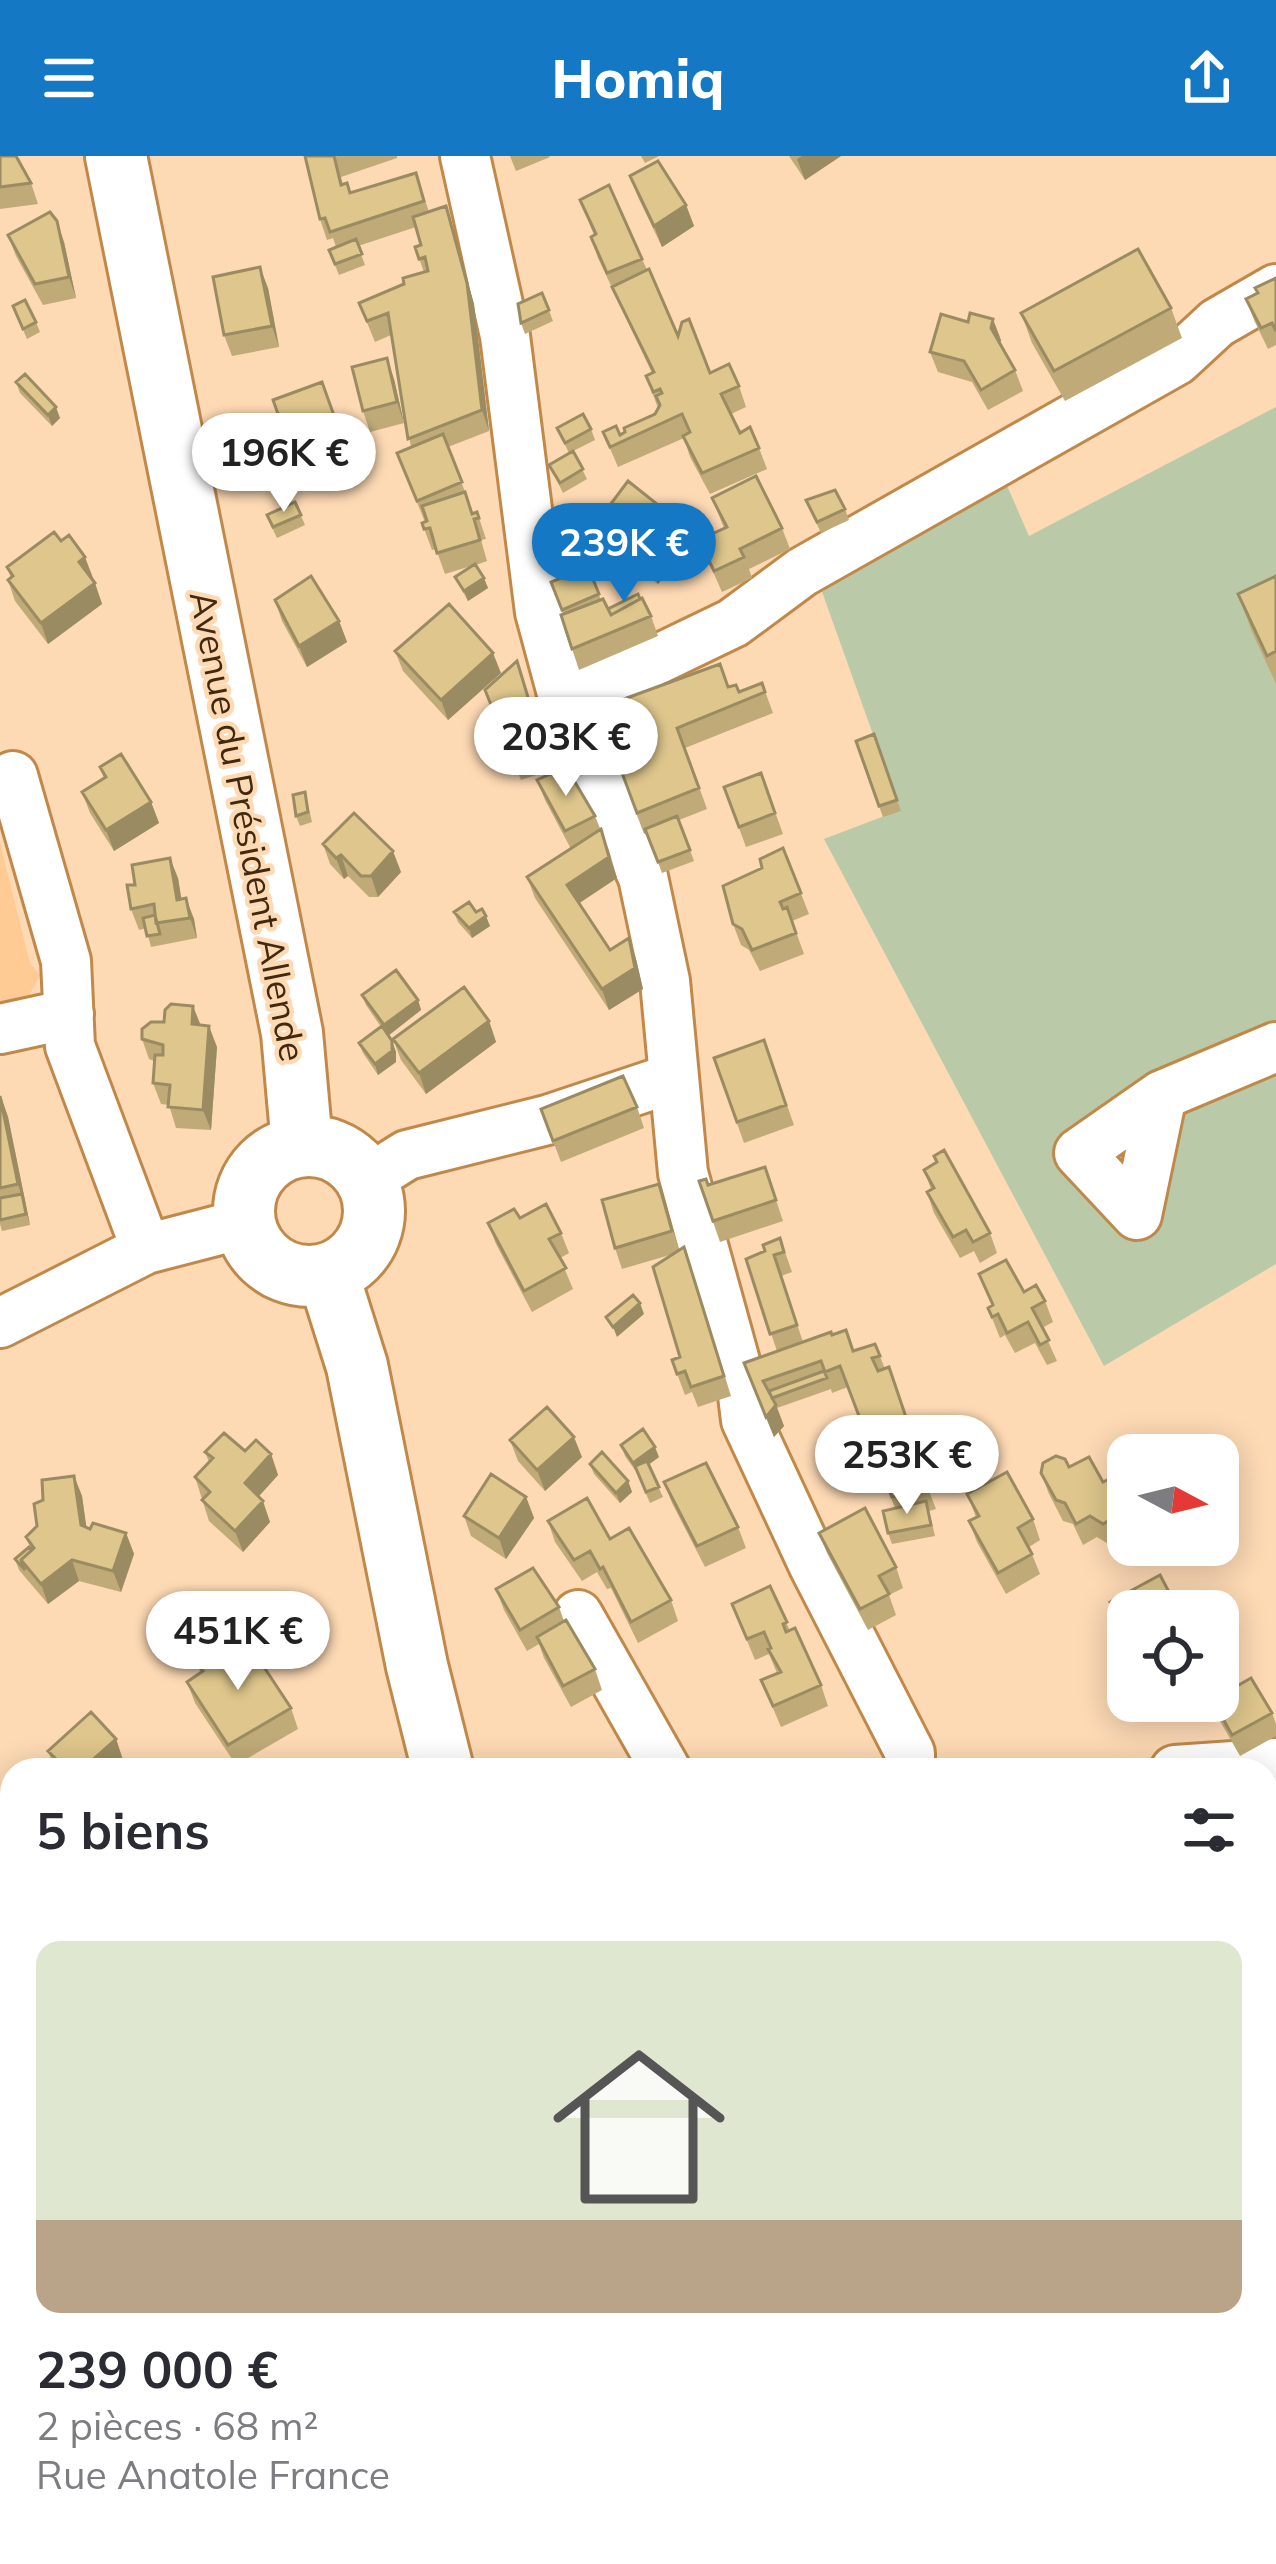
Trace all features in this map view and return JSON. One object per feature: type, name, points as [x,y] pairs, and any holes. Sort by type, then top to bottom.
[{"type":"main road","name":"Avenue du Président Allende","points":[[116,156],[292,1033],[302,1145]]},
{"type":"main road","points":[[302,1145],[328,1148],[351,1160],[368,1180],[373,1225],[364,1246],[349,1263],[328,1274],[289,1274],[256,1250],[247,1233],[243,1203],[253,1175],[274,1155],[302,1145]]},
{"type":"main road","points":[[328,1274],[357,1366],[417,1666],[451,1758]]},
{"type":"street","points":[[465,156],[505,336],[539,612],[567,709],[643,877],[665,981],[683,1173],[742,1387],[746,1420],[910,1758]]},
{"type":"street","points":[[567,709],[733,623],[822,560],[1177,360],[1217,323],[1276,289]]},
{"type":"street","points":[[567,709],[730,671]]},
{"type":"street","points":[[13,776],[66,961],[70,1046],[146,1249]]},
{"type":"street","points":[[0,1029],[69,1014]]},
{"type":"street","points":[[1162,1095],[1276,1047]]},
{"type":"street","points":[[368,1180],[407,1154],[547,1120],[673,1078]]},
{"type":"street","points":[[0,1323],[146,1249],[246,1222]]},
{"type":"street","points":[[578,1615],[659,1758]]},
{"type":"shaded area","points":[[0,843],[30,963],[40,975],[0,1051]]},
{"type":"green space","points":[[1276,407],[1276,1264],[1104,1366],[824,839],[900,810],[816,575],[1001,472],[1029,536]]},
{"type":"building","points":[[0,156],[16,156],[31,183],[0,187]]},
{"type":"building","points":[[305,156],[334,156],[341,185],[347,183],[350,193],[416,173],[424,201],[330,232],[325,218],[320,219]]},
{"type":"building","points":[[658,161],[686,205],[654,226],[630,176]]},
{"type":"building","points":[[609,185],[642,259],[607,273],[580,200]]},
{"type":"building","points":[[446,206],[467,283],[482,410],[408,439],[388,313],[367,321],[359,303],[404,284],[403,278],[428,271],[425,257],[419,259],[415,247],[421,245],[413,217]]},
{"type":"building","points":[[50,212],[57,221],[69,277],[35,284],[8,235]]},
{"type":"building","points":[[356,239],[362,254],[335,264],[329,250]]},
{"type":"building","points":[[1138,249],[1171,308],[1054,371],[1021,313]]},
{"type":"building","points":[[260,267],[272,326],[224,335],[213,277]]},
{"type":"building","points":[[649,269],[678,336],[682,322],[689,319],[710,373],[729,364],[739,386],[721,394],[740,433],[750,427],[759,448],[702,473],[683,436],[690,432],[682,414],[610,447],[603,432],[616,426],[620,435],[624,428],[655,414],[660,405],[656,396],[662,393],[660,389],[653,392],[646,376],[654,372],[612,287]]},
{"type":"building","points":[[1276,278],[1276,331],[1272,323],[1261,328],[1246,299],[1258,293],[1255,288]]},
{"type":"building","points":[[542,293],[549,310],[521,323],[518,304]]},
{"type":"building","points":[[25,300],[36,322],[23,329],[13,306]]},
{"type":"building","points":[[970,313],[993,319],[991,328],[1015,370],[981,390],[964,361],[930,352],[941,314],[968,322]]},
{"type":"building","points":[[387,358],[397,402],[363,411],[352,367]]},
{"type":"building","points":[[25,374],[56,407],[48,415],[16,382]]},
{"type":"building","points":[[322,382],[342,438],[293,456],[273,400]]},
{"type":"building","points":[[583,414],[591,429],[565,443],[557,428]]},
{"type":"building","points":[[443,434],[462,482],[417,501],[397,453]]},
{"type":"building","points":[[573,451],[583,469],[560,483],[549,465]]},
{"type":"building","points":[[756,476],[782,528],[740,549],[744,557],[714,571],[699,540],[727,527],[712,498]]},
{"type":"building","points":[[628,481],[678,527],[650,563],[598,521]]},
{"type":"building","points":[[835,490],[845,509],[817,522],[806,500]]},
{"type":"building","points":[[465,492],[472,514],[477,512],[479,518],[474,519],[480,540],[437,553],[430,528],[424,529],[422,523],[427,521],[422,506]]},
{"type":"building","points":[[295,502],[301,515],[273,527],[267,515]]},
{"type":"building","points":[[54,532],[61,541],[69,535],[85,557],[79,562],[95,583],[41,623],[8,580],[13,576],[7,567]]},
{"type":"building","points":[[475,564],[484,578],[464,591],[455,577]]},
{"type":"building","points":[[588,567],[599,594],[562,610],[551,582]]},
{"type":"building","points":[[311,576],[339,621],[299,646],[275,600]]},
{"type":"building","points":[[1276,576],[1276,651],[1267,656],[1238,594]]},
{"type":"building","points":[[638,594],[640,599],[611,615],[608,609]]},
{"type":"building","points":[[642,598],[651,616],[572,649],[561,615],[603,599],[611,615]]},
{"type":"building","points":[[449,604],[493,653],[441,700],[395,651]]},
{"type":"building","points":[[517,661],[544,750],[513,759],[485,690]]},
{"type":"building","points":[[720,664],[728,687],[736,685],[739,692],[762,683],[765,692],[677,728],[699,788],[637,813],[609,738],[601,741],[591,711]]},
{"type":"building","points":[[874,734],[897,800],[879,806],[856,741]]},
{"type":"building","points":[[121,754],[151,802],[106,830],[82,792],[106,777],[100,767]]},
{"type":"building","points":[[566,767],[595,816],[565,831],[537,780]]},
{"type":"building","points":[[761,773],[775,813],[739,827],[724,787]]},
{"type":"building","points":[[305,792],[308,812],[296,816],[293,795]]},
{"type":"building","points":[[354,813],[393,851],[371,876],[361,876],[323,844]]},
{"type":"building","points":[[677,816],[690,850],[658,862],[645,829]]},
{"type":"building","points":[[601,829],[609,857],[567,885],[610,950],[629,938],[635,968],[602,989],[527,877]]},
{"type":"building","points":[[783,848],[801,893],[780,902],[783,909],[787,907],[796,933],[752,950],[742,929],[733,924],[723,886],[762,868],[760,859]]},
{"type":"building","points":[[170,858],[177,900],[186,898],[190,918],[156,923],[154,904],[131,909],[127,885],[135,885],[132,865]]},
{"type":"building","points":[[469,902],[486,916],[469,928],[454,912]]},
{"type":"building","points":[[155,915],[160,934],[147,936],[143,918]]},
{"type":"building","points":[[396,970],[418,1000],[384,1025],[362,995]]},
{"type":"building","points":[[464,987],[489,1021],[419,1073],[393,1039]]},
{"type":"building","points":[[171,1004],[193,1006],[192,1024],[209,1026],[203,1110],[168,1107],[170,1085],[153,1083],[155,1055],[163,1055],[163,1045],[142,1039],[142,1029],[151,1022],[164,1022]]},
{"type":"building","points":[[382,1026],[392,1041],[392,1051],[375,1064],[359,1043]]},
{"type":"building","points":[[764,1040],[786,1105],[737,1122],[714,1058]]},
{"type":"building","points":[[623,1076],[637,1107],[553,1141],[541,1109]]},
{"type":"building","points":[[0,1096],[18,1184],[0,1188]]},
{"type":"building","points":[[944,1150],[990,1233],[973,1242],[966,1230],[953,1237],[927,1192],[934,1188],[924,1170]]},
{"type":"building","points":[[765,1167],[776,1200],[713,1221],[699,1181],[706,1179],[708,1185]]},
{"type":"building","points":[[659,1184],[672,1231],[615,1248],[602,1200]]},
{"type":"building","points":[[22,1194],[26,1214],[0,1220],[0,1198]]},
{"type":"building","points":[[546,1204],[561,1233],[549,1239],[566,1268],[524,1291],[488,1223],[514,1209],[520,1218]]},
{"type":"building","points":[[780,1238],[784,1252],[774,1255],[797,1325],[770,1334],[746,1259]]},
{"type":"building","points":[[684,1247],[724,1376],[691,1387],[685,1371],[677,1374],[672,1360],[680,1357],[653,1267]]},
{"type":"building","points":[[1006,1260],[1024,1292],[1036,1285],[1045,1301],[1032,1308],[1049,1340],[1040,1345],[1028,1322],[1007,1333],[998,1314],[992,1317],[988,1308],[993,1305],[979,1274]]},
{"type":"building","points":[[633,1295],[640,1303],[613,1327],[606,1317]]},
{"type":"building","points":[[846,1330],[853,1351],[875,1344],[880,1356],[872,1358],[878,1371],[889,1367],[910,1429],[899,1433],[901,1441],[944,1422],[955,1450],[932,1459],[935,1465],[921,1471],[928,1488],[892,1497],[879,1467],[870,1470],[864,1456],[873,1453],[840,1366],[825,1372],[821,1361],[763,1381],[776,1405],[766,1417],[744,1363]]},
{"type":"building","points":[[824,1371],[827,1378],[772,1398],[769,1391]]},
{"type":"building","points":[[547,1407],[574,1437],[537,1470],[510,1440]]},
{"type":"building","points":[[643,1429],[655,1447],[633,1463],[621,1445]]},
{"type":"building","points":[[224,1433],[245,1451],[256,1440],[271,1454],[245,1483],[263,1501],[235,1531],[202,1500],[210,1492],[195,1477],[213,1458],[205,1452]]},
{"type":"building","points":[[602,1452],[628,1481],[616,1493],[590,1464]]},
{"type":"building","points":[[1056,1456],[1069,1467],[1089,1457],[1103,1482],[1107,1480],[1107,1522],[1090,1516],[1076,1524],[1041,1473],[1043,1463]]},
{"type":"building","points":[[647,1461],[659,1487],[646,1492],[635,1466]]},
{"type":"building","points":[[706,1463],[738,1527],[697,1546],[664,1482]]},
{"type":"building","points":[[1007,1472],[1033,1519],[1018,1528],[1032,1554],[998,1573],[969,1521],[979,1516],[967,1494]]},
{"type":"building","points":[[491,1474],[526,1497],[499,1538],[464,1516]]},
{"type":"building","points":[[74,1476],[81,1525],[90,1529],[93,1523],[126,1533],[113,1571],[72,1560],[41,1584],[21,1560],[34,1548],[26,1537],[37,1526],[34,1504],[43,1500],[42,1480]]},
{"type":"building","points":[[587,1498],[610,1539],[629,1528],[671,1600],[631,1622],[590,1551],[574,1560],[548,1521]]},
{"type":"building","points":[[926,1501],[931,1525],[888,1533],[883,1511]]},
{"type":"building","points":[[865,1508],[896,1567],[879,1576],[889,1594],[860,1609],[819,1533]]},
{"type":"building","points":[[29,1547],[32,1550],[21,1560],[25,1570],[15,1559]]},
{"type":"building","points":[[533,1568],[559,1607],[520,1630],[496,1589]]},
{"type":"building","points":[[1160,1575],[1168,1590],[1132,1590]]},
{"type":"building","points":[[770,1586],[787,1622],[783,1624],[786,1632],[795,1628],[821,1685],[773,1706],[761,1680],[781,1672],[764,1632],[747,1639],[732,1604]]},
{"type":"building","points":[[566,1620],[595,1669],[563,1686],[537,1637]]},
{"type":"building","points":[[246,1640],[291,1708],[228,1745],[187,1682]]},
{"type":"building","points":[[1251,1678],[1272,1713],[1232,1735],[1225,1722],[1239,1722],[1239,1685]]},
{"type":"building","points":[[91,1712],[116,1739],[95,1758],[55,1758],[48,1751]]}]
